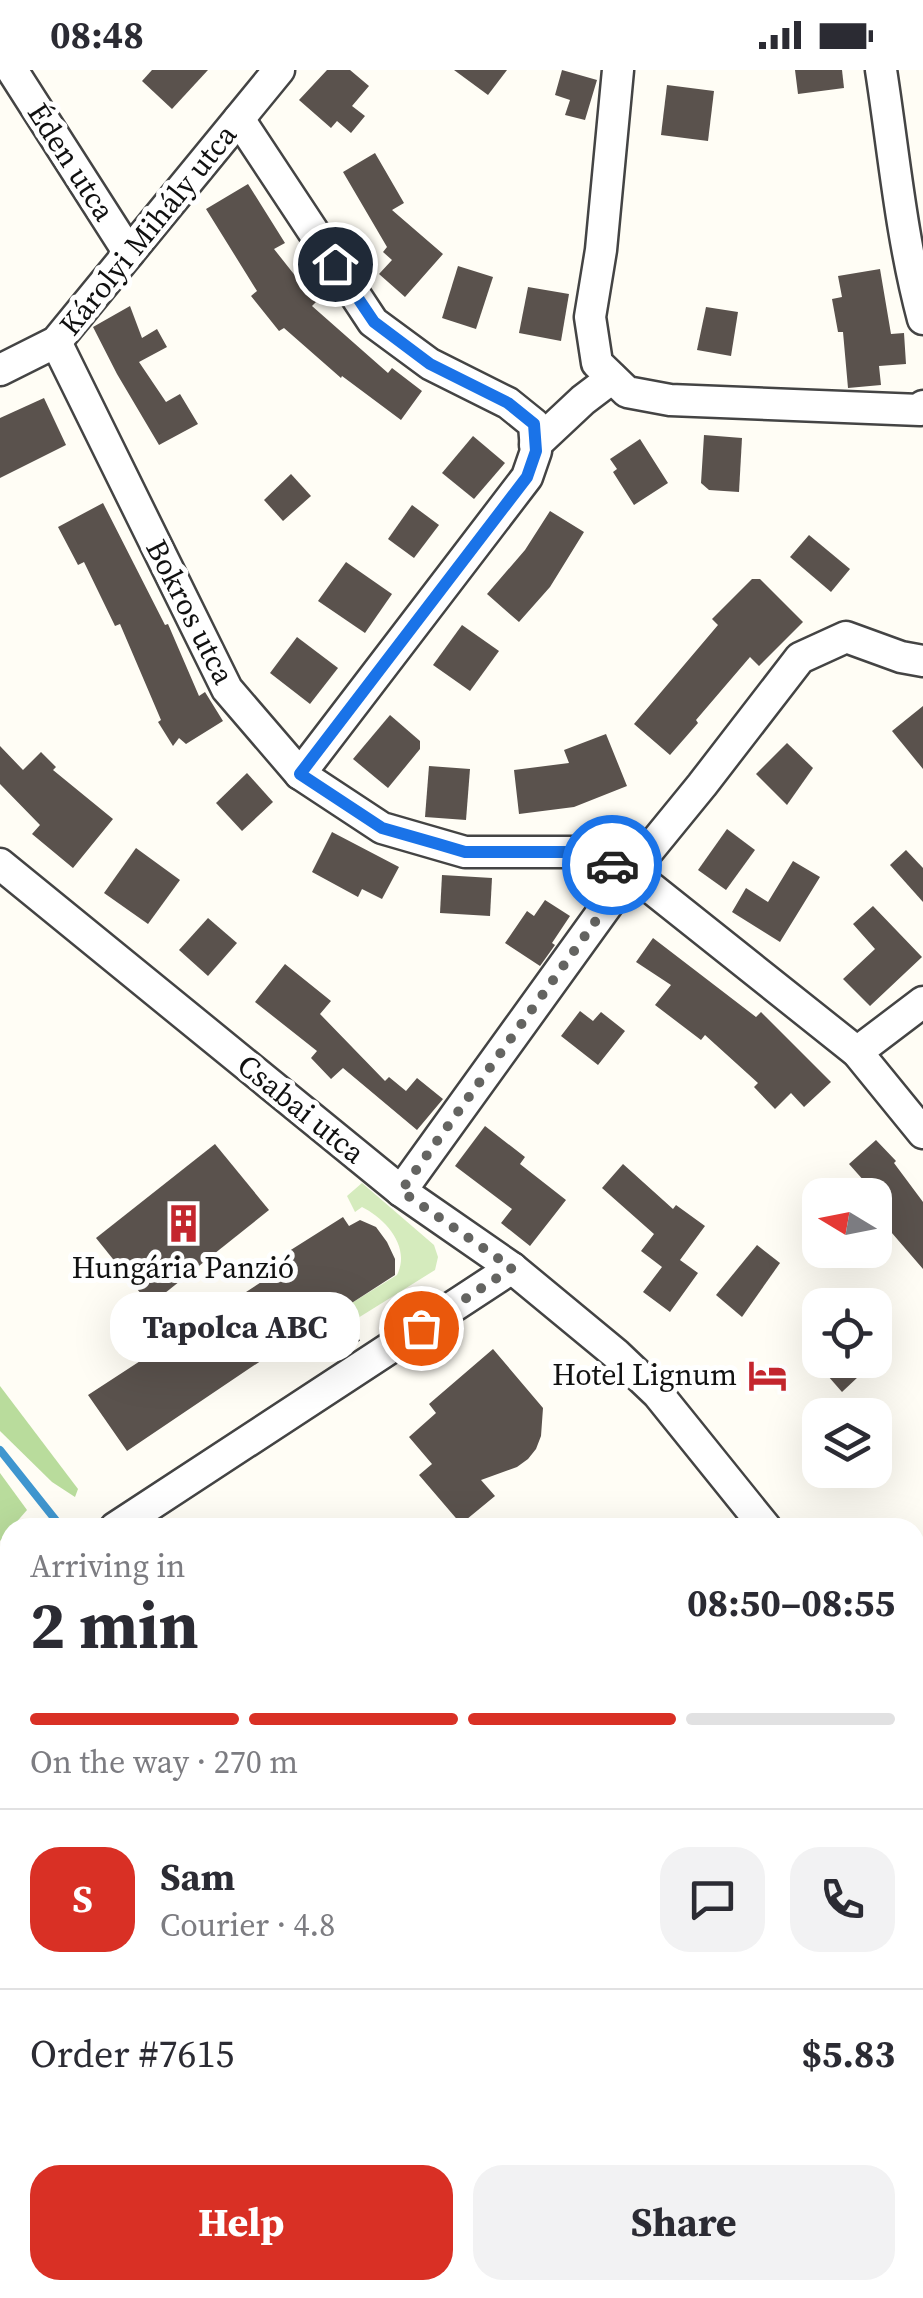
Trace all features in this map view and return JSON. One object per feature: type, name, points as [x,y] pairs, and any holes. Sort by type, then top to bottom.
[{"type":"street","name":"Éden utca","points":[[12,70],[130,253]]},
{"type":"street","name":"Károlyi Mihály utca","points":[[0,370],[56,342],[280,70]]},
{"type":"street","points":[[618,70],[602,250],[590,317],[597,363],[626,392],[670,400],[920,410],[923,406]]},
{"type":"street","points":[[881,70],[907,254],[923,319]]},
{"type":"street","points":[[239,120],[374,322],[430,364],[508,403],[534,424],[536,448],[527,477],[300,774]]},
{"type":"street","name":"Bokros utca","points":[[56,342],[226,689],[300,774],[382,828],[398,833],[465,852],[576,852],[631,872],[857,1052],[923,1134]]},
{"type":"street","points":[[536,448],[583,400],[612,378]]},
{"type":"street","points":[[401,1191],[631,872],[800,658],[846,637],[901,657],[923,660]]},
{"type":"street","name":"Csabai utca","points":[[0,864],[401,1191],[512,1268],[616,1354],[658,1394],[758,1518]]},
{"type":"street","points":[[857,1052],[923,1002]]},
{"type":"street","points":[[131,1518],[512,1268]]},
{"type":"green space","points":[[362,1183],[434,1245],[438,1257],[435,1270],[358,1318],[350,1304],[397,1275],[401,1254],[394,1235],[380,1219],[362,1207],[355,1212],[347,1196]]},
{"type":"green space","points":[[0,1386],[78,1489],[75,1497],[52,1482],[0,1431]]},
{"type":"green space","points":[[0,1473],[27,1510],[20,1518],[0,1518]]},
{"type":"building","points":[[152,70],[208,70],[172,109],[142,81]]},
{"type":"building","points":[[327,70],[350,70],[369,86],[352,106],[365,116],[351,133],[337,121],[331,128],[299,100]]},
{"type":"building","points":[[454,70],[507,70],[488,95]]},
{"type":"building","points":[[562,70],[597,80],[585,120],[565,115],[570,100],[555,95]]},
{"type":"building","points":[[795,70],[842,70],[844,88],[798,94]]},
{"type":"building","points":[[667,85],[714,91],[708,141],[661,135]]},
{"type":"building","points":[[375,153],[404,203],[392,210],[443,254],[405,297],[379,274],[392,260],[383,252],[387,247],[343,172]]},
{"type":"building","points":[[248,184],[285,243],[274,249],[316,302],[312,306],[388,373],[392,368],[422,391],[401,420],[341,378],[284,328],[279,331],[251,296],[257,291],[206,209]]},
{"type":"building","points":[[458,266],[493,277],[476,329],[442,318]]},
{"type":"building","points":[[880,269],[891,334],[904,333],[906,364],[879,366],[881,385],[848,388],[843,332],[838,332],[832,299],[842,297],[838,276]]},
{"type":"building","points":[[528,287],[569,294],[561,341],[519,333]]},
{"type":"building","points":[[130,306],[142,338],[157,329],[167,347],[139,362],[166,402],[180,394],[198,424],[159,445],[93,327]]},
{"type":"building","points":[[706,307],[738,312],[731,356],[697,350]]},
{"type":"building","points":[[44,398],[66,445],[0,478],[0,418]]},
{"type":"building","points":[[704,435],[742,438],[739,492],[709,490],[701,483]]},
{"type":"building","points":[[473,436],[505,463],[474,499],[442,473]]},
{"type":"building","points":[[640,439],[668,483],[634,505],[613,472],[617,469],[610,459]]},
{"type":"building","points":[[291,474],[311,496],[283,521],[264,500]]},
{"type":"building","points":[[103,503],[165,625],[168,624],[199,696],[205,692],[223,721],[186,744],[179,738],[173,746],[158,722],[161,720],[120,624],[115,626],[84,562],[78,565],[58,527]]},
{"type":"building","points":[[412,505],[439,525],[414,558],[388,539]]},
{"type":"building","points":[[550,511],[584,532],[550,587],[519,622],[487,594],[525,550]]},
{"type":"building","points":[[809,535],[850,569],[831,592],[790,557]]},
{"type":"building","points":[[346,562],[392,594],[365,633],[318,601]]},
{"type":"building","points":[[752,579],[760,579],[803,622],[759,666],[750,657],[670,755],[634,724],[718,625],[712,619]]},
{"type":"building","points":[[462,625],[499,651],[470,691],[433,665]]},
{"type":"building","points":[[297,637],[338,668],[310,704],[270,673]]},
{"type":"building","points":[[923,706],[923,769],[892,731]]},
{"type":"building","points":[[390,715],[420,741],[420,749],[388,788],[353,759]]},
{"type":"building","points":[[606,734],[627,786],[574,807],[519,814],[514,770],[569,763],[564,750]]},
{"type":"building","points":[[787,743],[813,768],[787,805],[756,774]]},
{"type":"building","points":[[0,746],[23,770],[41,752],[56,767],[53,770],[113,819],[73,868],[32,834],[40,825],[0,784]]},
{"type":"building","points":[[429,766],[470,769],[466,820],[425,817]]},
{"type":"building","points":[[247,773],[273,802],[242,831],[216,803]]},
{"type":"building","points":[[727,829],[755,850],[726,890],[698,870]]},
{"type":"building","points":[[332,832],[399,867],[382,899],[362,889],[358,897],[312,872]]},
{"type":"building","points":[[136,848],[180,880],[148,924],[104,893]]},
{"type":"building","points":[[906,850],[923,868],[923,902],[890,865]]},
{"type":"building","points":[[793,861],[820,877],[780,942],[732,912],[746,888],[768,902]]},
{"type":"building","points":[[442,875],[492,878],[490,916],[440,913]]},
{"type":"building","points":[[545,900],[570,916],[540,966],[505,943],[527,911],[534,916]]},
{"type":"building","points":[[873,906],[922,957],[870,1006],[843,979],[875,949],[853,924]]},
{"type":"building","points":[[208,918],[237,943],[208,976],[179,950]]},
{"type":"building","points":[[653,938],[756,1017],[761,1012],[831,1082],[804,1107],[791,1093],[775,1109],[754,1087],[758,1083],[705,1035],[701,1040],[655,1005],[671,985],[636,962]]},
{"type":"building","points":[[285,964],[331,1001],[320,1014],[385,1081],[389,1077],[406,1091],[417,1078],[443,1099],[417,1130],[343,1068],[331,1079],[311,1058],[317,1051],[255,1002]]},
{"type":"building","points":[[580,1011],[593,1021],[601,1012],[625,1031],[598,1065],[561,1036]]},
{"type":"building","points":[[485,1126],[525,1157],[520,1164],[566,1200],[530,1246],[501,1223],[512,1209],[455,1166]]},
{"type":"building","points":[[876,1140],[896,1161],[923,1202],[923,1269],[892,1233],[892,1178],[861,1178],[849,1164]]},
{"type":"building","name":"Hungária Panzió","points":[[215,1144],[269,1210],[150,1305],[96,1238]]},
{"type":"building","points":[[623,1164],[673,1209],[676,1205],[705,1226],[680,1260],[698,1273],[670,1312],[643,1292],[662,1267],[641,1251],[654,1234],[602,1188]]},
{"type":"building","points":[[343,1217],[349,1226],[360,1220],[376,1227],[395,1259],[395,1275],[127,1451],[88,1395],[292,1262],[286,1253]]},
{"type":"building","points":[[757,1245],[780,1263],[742,1317],[716,1295]]},
{"type":"building","points":[[493,1349],[543,1408],[536,1449],[517,1467],[481,1480],[495,1496],[468,1518],[456,1518],[419,1475],[432,1464],[409,1437],[436,1413],[429,1404]]},
{"type":"building","points":[[830,1378],[857,1378],[842,1392]]},
{"type":"waterway","points":[[0,1450],[54,1518]]},
{"type":"way so far","points":[[421,1328],[512,1268],[401,1191],[631,872],[612,865]]},
{"type":"place","name":"Hungária Panzió","points":[[183,1224]]},
{"type":"place","name":"Tapolca ABC","points":[[421,1328]]},
{"type":"place","name":"Hotel Lignum","points":[[767,1375]]},
{"type":"route","points":[[335,264],[374,322],[430,364],[508,403],[534,424],[536,451],[527,477],[300,774],[382,828],[465,852],[576,852],[612,865]]}]
